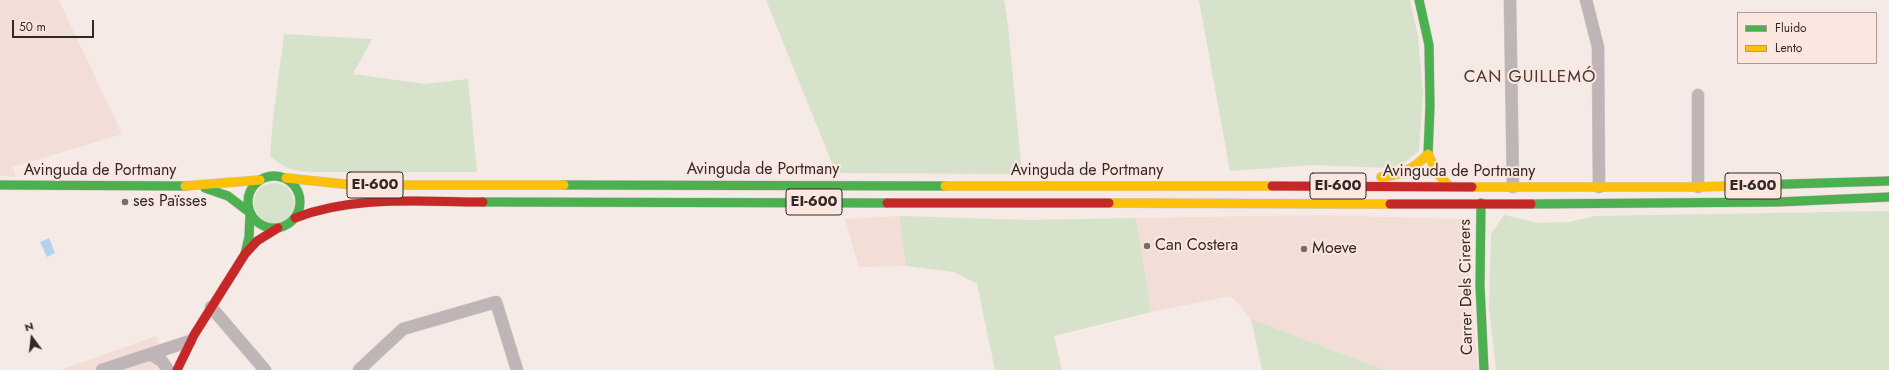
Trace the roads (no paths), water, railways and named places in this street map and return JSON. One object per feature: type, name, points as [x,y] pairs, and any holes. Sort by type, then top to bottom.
[{"type":"main road","points":[[1419,0],[1429,45],[1430,106],[1428,154],[1438,173],[1450,187]]},
{"type":"main road","points":[[1226,186],[1266,178],[1401,175],[1411,170],[1428,154]]},
{"type":"main road","name":"EI-600","points":[[260,180],[269,176],[286,178]]},
{"type":"main road","points":[[286,178],[295,185],[300,197],[301,204],[295,218]]},
{"type":"main road","name":"Avinguda de Portmany","points":[[286,178],[315,182],[381,185],[1698,187],[1889,181]]},
{"type":"main road","points":[[245,254],[249,237],[250,213],[248,204],[250,191],[260,180]]},
{"type":"main road","name":"Avinguda de Portmany","points":[[0,185],[200,186],[260,180]]},
{"type":"main road","name":"Avinguda de Portmany","points":[[200,186],[228,196],[250,213]]},
{"type":"main road","name":"Avinguda de Portmany","points":[[295,218],[320,208],[373,202],[1678,203],[1889,197]]},
{"type":"main road","name":"Carrer Dels Cirerers","points":[[1481,203],[1479,276],[1484,370]]},
{"type":"main road","name":"EI-600","points":[[250,213],[262,225],[278,228],[285,226],[295,218]]},
{"type":"main road","points":[[177,370],[190,341],[245,254],[258,241],[278,228]]},
{"type":"street","points":[[1586,0],[1598,47],[1599,187]]},
{"type":"street","points":[[1510,1],[1513,187]]},
{"type":"street","points":[[1698,95],[1698,187]]},
{"type":"street","points":[[359,370],[403,329],[496,302],[517,370]]},
{"type":"street","points":[[211,307],[265,370]]},
{"type":"street","points":[[102,370],[190,341]]},
{"type":"street","points":[[150,354],[162,362],[168,370]]},
{"type":"water","points":[[49,238],[55,253],[47,257],[40,242]]},
{"type":"place","name":"ses Païsses","points":[[125,202]]},
{"type":"place","name":"Can Costera","points":[[1147,246]]},
{"type":"place","name":"Moeve","points":[[1304,249]]},
{"type":"district","name":"CAN GUILLEMÓ","points":[[1530,78]]}]
